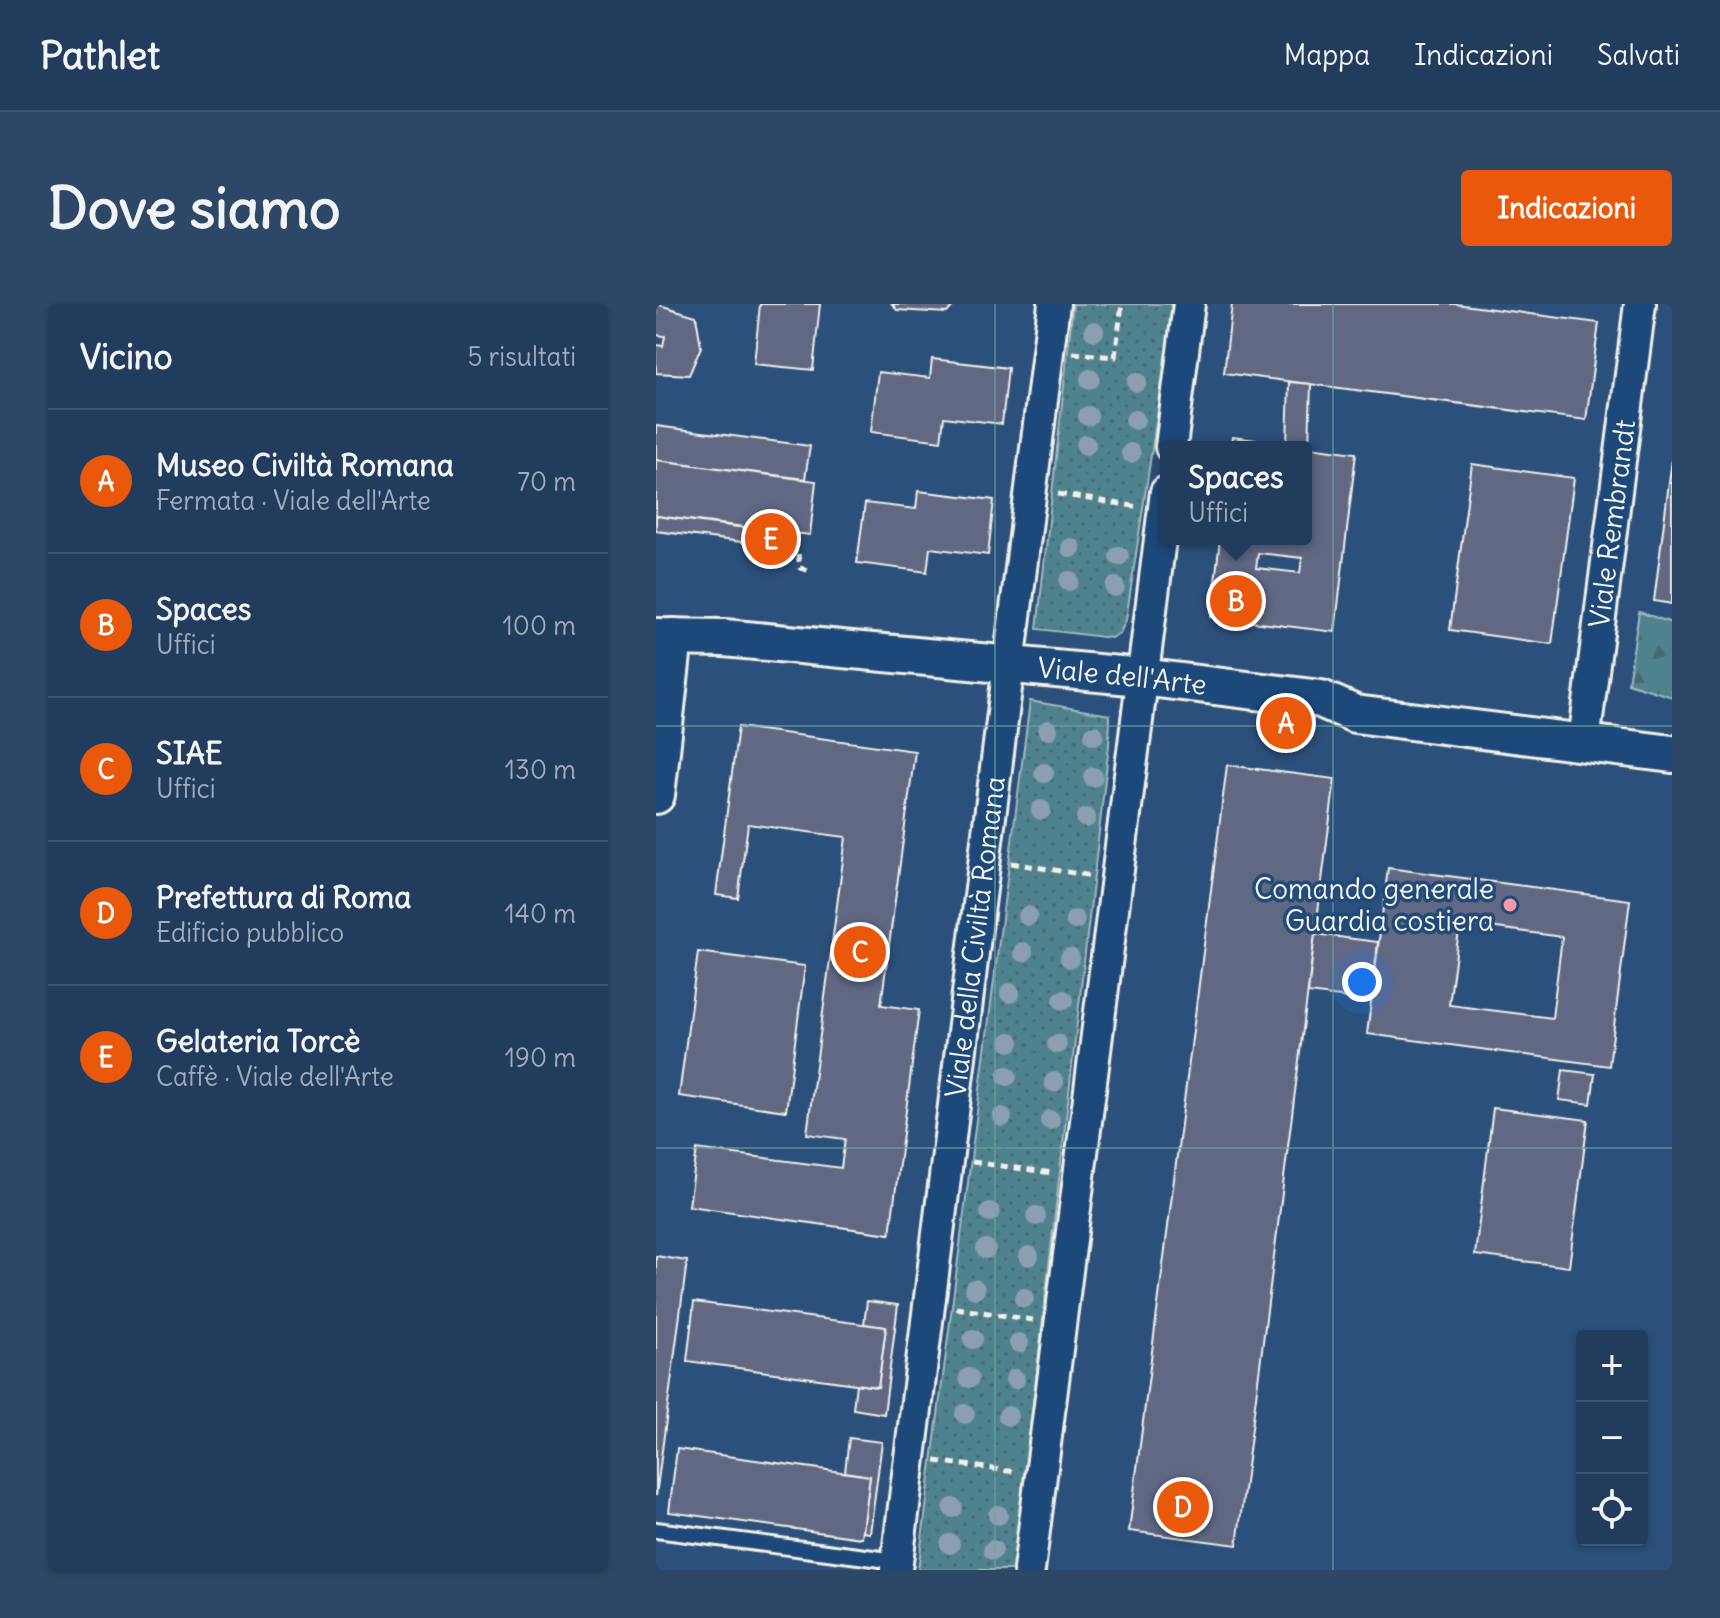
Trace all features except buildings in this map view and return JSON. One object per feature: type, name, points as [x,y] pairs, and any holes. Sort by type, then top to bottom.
[{"type":"street","name":"Viale della Civiltà Romana","points":[[896,1565],[1054,304]]},
{"type":"street","points":[[1172,441],[1189,304]]},
{"type":"street","name":"Viale Rembrandt","points":[[1584,742],[1640,304]]},
{"type":"street","points":[[1029,1570],[1160,538]]},
{"type":"street","points":[[657,776],[665,637]]},
{"type":"street","name":"Viale dell'Arte","points":[[665,637],[1011,663],[1141,677],[1321,699],[1355,714],[1657,752]]},
{"type":"street","points":[[1657,752],[1672,776]]},
{"type":"lane","points":[[656,1530],[896,1565]]},
{"type":"path","points":[[1048,350],[1115,357],[1122,304]]},
{"type":"path","points":[[1032,490],[1160,501]]},
{"type":"path","points":[[798,554],[800,568],[811,571]]},
{"type":"path","points":[[984,859],[1117,880]]},
{"type":"path","points":[[947,1159],[1080,1177]]},
{"type":"path","points":[[928,1303],[1058,1323]]},
{"type":"path","points":[[909,1458],[1041,1475]]},
{"type":"green space","points":[[1073,304],[1174,304],[1126,620],[1120,633],[1111,638],[1037,629]]},
{"type":"green space","points":[[1639,612],[1672,623],[1672,697],[1628,683]]},
{"type":"green space","points":[[1030,701],[1110,715],[1014,1570],[918,1570]]},
{"type":"place","name":"Gelateria Torcè","points":[[771,539]]},
{"type":"place","name":"Spaces","points":[[1236,601]]},
{"type":"place","name":"Museo Civiltà Romana","points":[[1286,723]]},
{"type":"place","name":"Comando generale Guardia costiera","points":[[1510,905]]},
{"type":"place","name":"SIAE","points":[[860,952]]},
{"type":"place","name":"Prefettura di Roma","points":[[1183,1507]]}]
